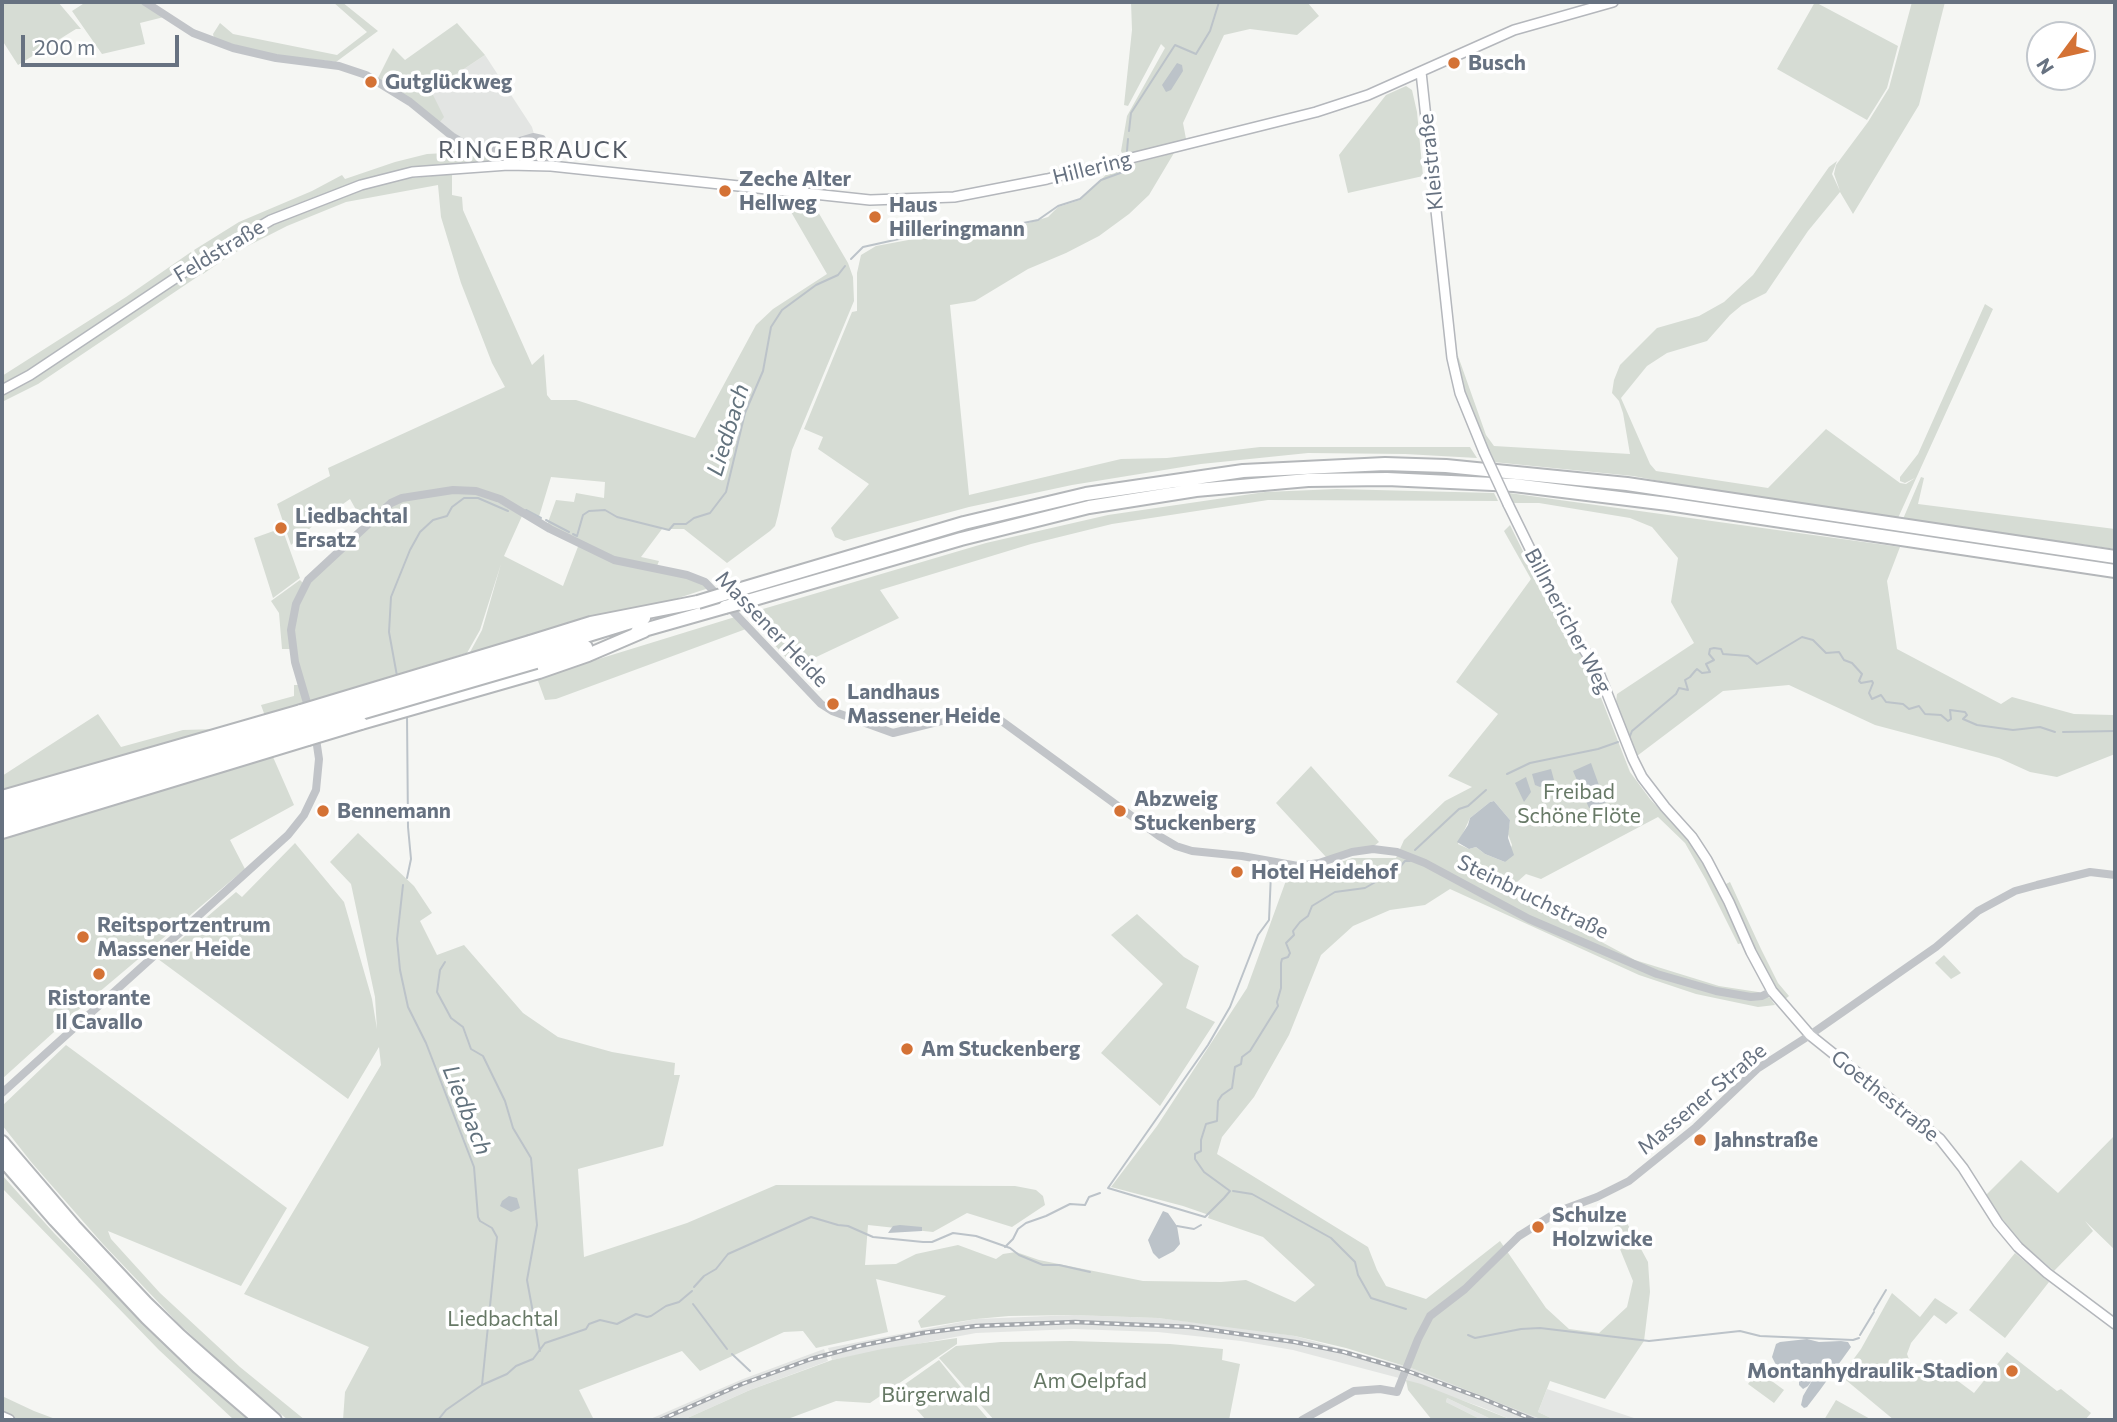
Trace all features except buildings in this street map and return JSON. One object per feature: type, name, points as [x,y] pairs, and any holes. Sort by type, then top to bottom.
[{"type":"highway","points":[[2,808],[535,657],[644,631],[731,592],[964,523],[1086,494],[1242,471],[1385,464],[1459,467],[1627,484],[2115,557]]},
{"type":"highway","points":[[2,820],[305,724],[535,657],[591,623],[744,602],[961,539],[1089,508],[1196,490],[1308,480],[1387,479],[1514,485],[1668,504],[2115,570]]},
{"type":"highway","points":[[5,796],[305,724]]},
{"type":"highway","points":[[2,833],[305,724]]},
{"type":"highway","points":[[2,1133],[29,1174]]},
{"type":"highway","points":[[2,1142],[74,1226],[155,1311],[275,1420]]},
{"type":"highway","points":[[2,1159],[54,1220],[147,1318],[198,1367],[260,1420]]},
{"type":"main road","points":[[1421,72],[1514,30],[1613,2]]},
{"type":"main road","name":"Hillering","points":[[460,168],[551,166],[870,200],[954,197],[1047,179],[1316,112],[1368,95],[1421,72]]},
{"type":"main road","name":"Kleistraße","points":[[1421,72],[1452,355],[1460,393],[1484,452]]},
{"type":"main road","name":"Feldstraße","points":[[2,390],[30,375],[198,263],[271,220],[361,185],[412,172],[460,168]]},
{"type":"main road","name":"Billmericher Weg","points":[[1484,452],[1559,608],[1599,673],[1642,777],[1692,837],[1707,860],[1772,990],[1810,1035]]},
{"type":"main road","name":"Goethestraße","points":[[1810,1035],[1940,1139],[1963,1168],[1998,1223],[2018,1247],[2047,1273],[2115,1321]]},
{"type":"main road","points":[[2,1417],[9,1420]]},
{"type":"street","points":[[145,2],[193,33],[233,48],[276,58],[339,66],[366,75],[410,102],[453,137],[475,149],[495,150],[533,137],[542,139],[549,149],[551,166]]},
{"type":"street","name":"Massener Heide","points":[[2,1093],[272,851],[300,822],[316,790],[319,759],[313,723],[293,649],[292,623],[296,604],[303,587],[317,570],[381,510],[402,498],[453,490],[486,493],[550,529],[614,559],[696,578],[710,586],[821,704],[832,711],[893,733],[969,714],[992,714],[1168,842],[1192,851],[1278,862]]},
{"type":"street","name":"Steinbruchstraße","points":[[1278,862],[1306,866],[1352,852],[1373,849],[1397,852],[1424,863],[1529,919],[1657,974],[1716,991],[1751,997],[1762,996],[1772,990]]},
{"type":"street","name":"Massener Straße","points":[[1302,1420],[1354,1391],[1380,1388],[1397,1392],[1424,1323],[1465,1289],[1519,1236],[1559,1211],[1604,1194],[1629,1181],[1696,1127],[1756,1069],[1810,1035],[1936,947],[1994,901],[2015,891],[2068,876],[2090,872],[2115,875]]},
{"type":"shaded area","points":[[485,55],[534,134],[494,148],[470,146],[439,123],[431,91]]},
{"type":"shaded area","points":[[1177,63],[1182,65],[1183,71],[1171,90],[1166,92],[1162,85]]},
{"type":"shaded area","points":[[1591,763],[1600,788],[1612,788],[1613,800],[1589,808],[1573,771]]},
{"type":"shaded area","points":[[1551,769],[1554,780],[1540,787],[1535,785],[1532,774]]},
{"type":"shaded area","points":[[1526,777],[1531,792],[1524,802],[1515,783]]},
{"type":"shaded area","points":[[1494,801],[1510,820],[1508,838],[1514,855],[1505,862],[1476,847],[1469,849],[1457,842],[1470,818]]},
{"type":"shaded area","points":[[509,1196],[517,1198],[520,1208],[511,1212],[500,1206]]},
{"type":"shaded area","points":[[1163,1211],[1168,1213],[1177,1226],[1180,1244],[1174,1251],[1159,1259],[1153,1253],[1148,1240]]},
{"type":"shaded area","points":[[893,1226],[922,1227],[922,1231],[888,1233]]},
{"type":"shaded area","points":[[1074,1315],[1158,1318],[1295,1336],[1404,1366],[1399,1378],[1293,1350],[1241,1341],[1158,1332],[1074,1329],[976,1333],[832,1360],[828,1348],[976,1319]]},
{"type":"shaded area","points":[[1807,1339],[1819,1342],[1848,1342],[1851,1347],[1804,1408],[1801,1405],[1803,1396],[1813,1379],[1803,1389],[1799,1385],[1799,1376],[1782,1370],[1772,1357],[1776,1344]]},
{"type":"shaded area","points":[[824,1349],[828,1361],[750,1390],[683,1420],[648,1420],[743,1379]]},
{"type":"shaded area","points":[[1411,1368],[1543,1420],[1512,1420],[1406,1381]]},
{"type":"shaded area","points":[[1547,1389],[1640,1420],[1555,1420],[1538,1412]]},
{"type":"shaded area","points":[[1447,1398],[1493,1420],[1482,1420],[1446,1402]]},
{"type":"green space","points":[[2,2],[58,2],[81,29],[76,29],[18,65],[2,40]]},
{"type":"green space","points":[[86,2],[141,2],[164,17],[140,23],[145,44],[102,54],[72,11]]},
{"type":"green space","points":[[333,2],[342,2],[378,31],[336,62],[277,55],[214,38],[213,34],[220,23],[233,34],[337,55],[367,32]]},
{"type":"green space","points":[[1131,2],[1307,2],[1319,16],[1297,35],[1250,29],[1224,35],[1183,123],[1186,139],[1123,155],[1121,151],[1127,116],[1165,48],[1161,44],[1128,106],[1124,105],[1132,30]]},
{"type":"green space","points":[[1815,2],[1898,46],[1887,88],[1867,120],[1777,69]]},
{"type":"green space","points":[[1912,2],[1945,2],[1919,105],[1853,214],[1840,192],[1808,231],[1766,293],[1742,305],[1707,341],[1667,353],[1647,366],[1621,398],[1650,464],[1656,471],[1768,488],[1826,429],[1900,483],[1906,484],[1915,478],[1905,483],[1900,481],[1900,477],[1918,454],[1985,304],[1993,309],[1898,518],[1633,476],[1493,462],[1462,392],[1454,357],[1458,356],[1486,435],[1494,446],[1630,454],[1623,413],[1619,401],[1612,393],[1620,365],[1657,328],[1699,316],[1724,302],[1753,275],[1829,167],[1837,161],[1832,174],[1840,191],[1834,174],[1836,165],[1889,88]]},
{"type":"green space","points":[[457,23],[485,55],[431,91],[444,117],[439,123],[378,78],[393,48],[405,60]]},
{"type":"green space","points":[[1406,86],[1412,90],[1417,112],[1423,176],[1348,193],[1339,155],[1386,95]]},
{"type":"green space","points":[[538,140],[545,152],[540,159],[412,168],[361,180],[291,206],[232,235],[197,256],[194,250],[239,222],[312,191],[342,175],[345,179],[395,162],[427,154],[446,153],[457,144],[486,154]]},
{"type":"green space","points":[[1174,153],[1149,195],[1099,236],[1028,269],[975,301],[950,305],[969,495],[1121,459],[1167,458],[1260,447],[1470,447],[1477,458],[1308,453],[1201,464],[1072,485],[969,507],[844,541],[835,537],[831,528],[869,484],[818,449],[823,437],[804,429],[852,312],[857,311],[857,273],[861,255],[876,246],[957,231],[1012,228],[1048,217],[1058,207],[1080,200],[1112,169]]},
{"type":"green space","points":[[452,174],[452,195],[462,197],[463,210],[532,365],[544,354],[547,395],[551,400],[576,400],[695,438],[756,325],[773,309],[827,274],[787,205],[786,198],[807,200],[814,205],[848,263],[853,277],[854,301],[792,450],[778,515],[775,526],[770,531],[727,563],[684,529],[662,529],[641,557],[659,561],[657,566],[624,561],[547,525],[556,500],[574,502],[576,493],[604,498],[605,482],[551,477],[538,520],[487,491],[402,496],[364,524],[350,499],[291,545],[277,504],[330,476],[328,468],[505,387],[492,363],[461,283],[441,217],[438,185],[346,202],[287,226],[232,254],[203,274],[201,267],[274,223],[342,196],[401,179]]},
{"type":"green space","points":[[191,252],[196,261],[2,386],[2,376]]},
{"type":"green space","points":[[199,269],[200,275],[38,384],[2,402],[2,394]]},
{"type":"green space","points":[[1921,477],[1924,478],[1918,504],[2115,529],[2115,549],[1903,519]]},
{"type":"green space","points":[[1337,489],[1494,493],[1498,501],[1268,500],[1112,524],[1031,544],[880,590],[899,618],[795,667],[746,614],[986,543],[1108,515],[1265,492]]},
{"type":"green space","points":[[453,492],[485,495],[522,516],[504,556],[563,586],[579,544],[613,561],[687,577],[709,588],[663,603],[469,654],[482,630],[501,564],[480,630],[467,653],[309,701],[298,661],[294,630],[296,611],[310,581],[397,502]]},
{"type":"green space","points":[[1509,493],[1900,547],[1887,581],[1897,649],[2001,704],[2012,697],[2074,714],[2113,715],[2115,708],[2115,754],[2057,777],[2030,772],[1999,758],[1875,725],[1789,685],[1723,691],[1633,759],[1615,710],[1617,694],[1694,643],[1671,602],[1678,558],[1652,527],[1630,518],[1539,503],[1514,503]]},
{"type":"green space","points":[[1510,525],[1545,596],[1591,672],[1630,772],[1650,799],[1688,840],[1711,877],[1742,943],[1738,944],[1685,843],[1658,817],[1541,879],[1526,874],[1507,891],[1635,960],[1719,986],[1758,992],[1770,998],[1775,1005],[1758,1007],[1696,994],[1639,975],[1450,889],[1425,905],[1390,910],[1353,926],[1321,955],[1289,1035],[1254,1097],[1222,1137],[1217,1154],[1368,1247],[1386,1286],[1426,1299],[1500,1241],[1546,1308],[1569,1329],[1599,1333],[1627,1307],[1633,1281],[1613,1232],[1620,1210],[1648,1262],[1650,1292],[1644,1341],[1605,1399],[1550,1381],[1538,1412],[1555,1420],[1543,1420],[1411,1368],[1346,1348],[1295,1336],[1158,1318],[1009,1316],[921,1328],[918,1321],[946,1296],[876,1279],[888,1332],[816,1348],[803,1331],[784,1332],[700,1371],[682,1351],[579,1390],[594,1420],[343,1420],[345,1392],[369,1347],[244,1294],[381,1065],[379,1047],[348,1099],[158,959],[236,892],[242,897],[295,843],[344,902],[372,999],[377,1029],[375,997],[351,884],[330,862],[358,833],[414,886],[432,913],[420,921],[437,955],[464,945],[523,1013],[558,1037],[612,1052],[675,1063],[674,1075],[680,1075],[663,1146],[578,1169],[584,1257],[687,1223],[776,1185],[1015,1186],[1036,1190],[1043,1196],[1045,1205],[1012,1227],[967,1213],[933,1232],[868,1225],[865,1265],[896,1264],[916,1254],[958,1245],[996,1259],[1003,1254],[1016,1252],[1039,1260],[1143,1281],[1246,1280],[1295,1302],[1315,1285],[1263,1237],[1208,1218],[1209,1215],[1183,1206],[1111,1187],[1157,1126],[1247,988],[1288,875],[1314,872],[1352,858],[1396,858],[1404,840],[1445,801],[1472,787],[1448,776],[1498,714],[1456,682],[1531,579],[1504,531]],"holes":[[[1494,801],[1510,820],[1508,834],[1512,845],[1505,862],[1476,847],[1469,849],[1458,844],[1470,818],[1490,802]]]},
{"type":"green space","points":[[282,528],[300,578],[273,598],[254,538]]},
{"type":"green space","points":[[300,580],[303,583],[291,649],[282,649],[279,613],[271,601]]},
{"type":"green space","points":[[735,617],[746,629],[556,699],[545,700],[537,678]]},
{"type":"green space","points":[[294,685],[299,685],[305,703],[265,716],[261,705],[294,696]]},
{"type":"green space","points":[[98,714],[121,747],[183,730],[217,729],[2,791],[2,776]]},
{"type":"green space","name":"Reitsportzentrum Massener Heide","points":[[273,757],[294,805],[230,840],[245,869],[85,1004],[2,1079],[2,839]]},
{"type":"green space","points":[[1311,766],[1379,842],[1374,846],[1326,857],[1276,803]]},
{"type":"green space","points":[[1730,882],[1778,983],[1789,996],[1784,1000],[1753,950],[1724,885]]},
{"type":"green space","points":[[1137,914],[1184,957],[1199,966],[1186,1008],[1215,1022],[1160,1106],[1101,1053],[1163,984],[1111,935]]},
{"type":"green space","points":[[1944,955],[1961,973],[1951,979],[1935,963]]},
{"type":"green space","points":[[66,1045],[287,1208],[241,1286],[108,1231],[111,1239],[160,1293],[240,1367],[305,1420],[288,1420],[178,1323],[102,1243],[2,1125],[2,1106]]},
{"type":"green space","points":[[2115,1135],[2115,1250],[2085,1221],[2093,1231],[2054,1271],[2019,1241],[1985,1196],[2021,1160],[2058,1193]]},
{"type":"green space","points":[[2,1175],[109,1289],[197,1374],[252,1420],[234,1420],[159,1350],[2,1188]]},
{"type":"green space","points":[[2015,1253],[2049,1282],[2005,1338],[1969,1310]]},
{"type":"green space","points":[[1892,1293],[1920,1317],[1935,1298],[1958,1313],[1946,1324],[1934,1315],[1911,1343],[1907,1354],[1912,1367],[1922,1374],[1935,1376],[1946,1372],[1974,1393],[2007,1352],[2057,1391],[2061,1389],[2091,1413],[2085,1420],[1894,1420],[1841,1376],[1861,1349]]},
{"type":"green space","points":[[957,1338],[957,1344],[870,1403],[836,1401],[785,1420],[683,1420],[750,1390],[832,1360],[882,1349]]},
{"type":"green space","name":"Am Oelpfad","points":[[1071,1341],[1170,1344],[1223,1349],[1222,1360],[1240,1364],[1229,1420],[994,1420],[939,1358],[956,1346]]},
{"type":"green space","name":"Bürgerwald","points":[[939,1360],[989,1420],[926,1420],[898,1389]]},
{"type":"green space","points":[[1758,1371],[1784,1390],[1774,1403],[1748,1384]]},
{"type":"green space","points":[[1406,1380],[1512,1420],[1493,1420],[1447,1398],[1446,1402],[1482,1420],[1432,1420],[1408,1390]]},
{"type":"green space","points":[[2,1396],[58,1420],[18,1420],[2,1412]]},
{"type":"green space","points":[[1836,1400],[1872,1420],[1824,1420]]},
{"type":"waterway","name":"Liedbach","points":[[1129,131],[1131,113],[1175,45],[1196,54],[1210,31],[1219,2]]},
{"type":"waterway","name":"Liedbach","points":[[1127,151],[1128,139]]},
{"type":"waterway","name":"Liedbach","points":[[851,259],[863,247],[908,237],[937,235],[955,228],[989,230],[1038,220],[1058,206],[1080,199],[1101,180],[1123,172],[1126,167]]},
{"type":"waterway","name":"Liedbach","points":[[573,534],[577,536],[583,515],[589,511],[605,510],[617,517],[669,530],[674,524],[686,524],[694,518],[710,513],[726,492],[745,413],[763,371],[771,327],[782,310],[816,285],[838,275],[845,266]]},
{"type":"waterway","name":"Liedbach","points":[[397,676],[389,632],[391,597],[420,532],[433,520],[447,516],[452,507],[464,498],[478,498],[508,511]]},
{"type":"waterway","name":"Liedbach","points":[[526,510],[541,518]]},
{"type":"waterway","name":"Liedbach","points":[[546,520],[569,532]]},
{"type":"waterway","points":[[1630,736],[1632,731],[1676,694],[1679,688],[1688,690],[1685,680],[1697,669],[1702,673],[1710,672],[1706,664],[1714,660],[1709,654],[1710,649],[1721,649],[1723,654],[1748,656],[1757,664],[1802,637],[1813,640],[1826,653],[1839,652],[1844,660],[1852,663],[1862,674],[1859,681],[1861,683],[1872,681],[1869,693],[1872,699],[1881,695],[1886,702],[1903,704],[1909,709],[1919,706],[1925,714],[1941,715],[1948,721],[1951,719],[1950,710],[1965,712],[1967,715],[1963,719],[1977,725],[2013,730],[2040,727],[2055,732]]},
{"type":"waterway","name":"Liedbach","points":[[407,715],[408,827],[411,859],[407,878]]},
{"type":"waterway","points":[[2063,732],[2115,731]]},
{"type":"waterway","points":[[1507,774],[1530,763],[1598,749],[1618,742]]},
{"type":"waterway","points":[[1415,850],[1459,809],[1468,806],[1486,790]]},
{"type":"waterway","points":[[1274,869],[1271,873],[1269,920],[1258,935],[1230,1007],[1208,1045],[1108,1188],[1205,1217],[1224,1198],[1230,1191],[1204,1172],[1195,1159],[1195,1154],[1201,1151],[1206,1124],[1217,1121],[1218,1101],[1232,1088],[1235,1067],[1241,1064],[1242,1057],[1250,1051],[1278,1006],[1281,963],[1290,953],[1286,943],[1294,935],[1293,931],[1300,922],[1308,916],[1312,906],[1335,892],[1365,888],[1393,868],[1399,868],[1405,861],[1410,861]]},
{"type":"waterway","name":"Liedbach","points":[[403,885],[397,939],[408,1007],[426,1043],[474,1167],[478,1217],[492,1228],[497,1237],[482,1385]]},
{"type":"waterway","points":[[445,962],[440,970],[437,992],[451,1018],[463,1027],[471,1049],[483,1056],[505,1101],[513,1128],[531,1158],[537,1225],[527,1280],[540,1351]]},
{"type":"waterway","points":[[1233,1191],[1252,1194],[1331,1238],[1355,1262],[1358,1275],[1371,1298],[1406,1309]]},
{"type":"waterway","points":[[1005,1247],[1026,1223],[1070,1204],[1085,1205],[1089,1197],[1100,1193]]},
{"type":"waterway","points":[[694,1287],[704,1276],[716,1269],[728,1254],[811,1217],[848,1226],[873,1237],[932,1242],[953,1233],[976,1236],[1010,1248],[1019,1255],[1043,1265],[1059,1265],[1090,1272]]},
{"type":"waterway","points":[[1177,1226],[1194,1229],[1201,1225]]},
{"type":"waterway","points":[[1874,1310],[1886,1290]]},
{"type":"waterway","points":[[438,1420],[446,1410],[482,1385],[533,1359],[545,1343],[586,1329],[589,1324],[600,1320],[617,1324],[636,1314],[651,1316],[666,1306],[679,1302],[692,1291]]},
{"type":"waterway","points":[[693,1304],[727,1349]]},
{"type":"waterway","points":[[1860,1335],[1874,1312]]},
{"type":"waterway","points":[[1468,1335],[1475,1338],[1540,1328],[1649,1341],[1740,1331],[1760,1336],[1853,1340],[1859,1338]]},
{"type":"waterway","points":[[732,1354],[750,1371]]},
{"type":"railway","points":[[660,1420],[742,1384],[811,1359],[859,1346],[976,1326],[1075,1322],[1191,1327],[1344,1352],[1402,1369],[1534,1420]]},
{"type":"place","name":"Busch","points":[[1454,63]]},
{"type":"place","name":"Gutglückweg","points":[[371,82]]},
{"type":"place","name":"Zeche Alter Hellweg","points":[[725,191]]},
{"type":"place","name":"Haus Hilleringmann","points":[[875,217]]},
{"type":"place","name":"Liedbachtal Ersatz","points":[[281,528]]},
{"type":"place","name":"Landhaus Massener Heide","points":[[833,704]]},
{"type":"place","name":"Bennemann","points":[[323,811]]},
{"type":"place","name":"Abzweig Stuckenberg","points":[[1120,811]]},
{"type":"place","name":"Hotel Heidehof","points":[[1237,872]]},
{"type":"place","name":"Reitsportzentrum Massener Heide","points":[[83,937]]},
{"type":"place","name":"Ristorante Il Cavallo","points":[[99,974]]},
{"type":"place","name":"Am Stuckenberg","points":[[907,1049]]},
{"type":"place","name":"Jahnstraße","points":[[1700,1140]]},
{"type":"place","name":"Schulze Holzwicke","points":[[1538,1227]]},
{"type":"place","name":"Montanhydraulik-Stadion","points":[[2012,1371]]},
{"type":"district","name":"RINGEBRAUCK","points":[[534,150]]},
{"type":"park label","name":"Freibad Schöne Flöte","points":[[1579,804]]},
{"type":"park label","name":"Liedbachtal","points":[[503,1319]]}]
